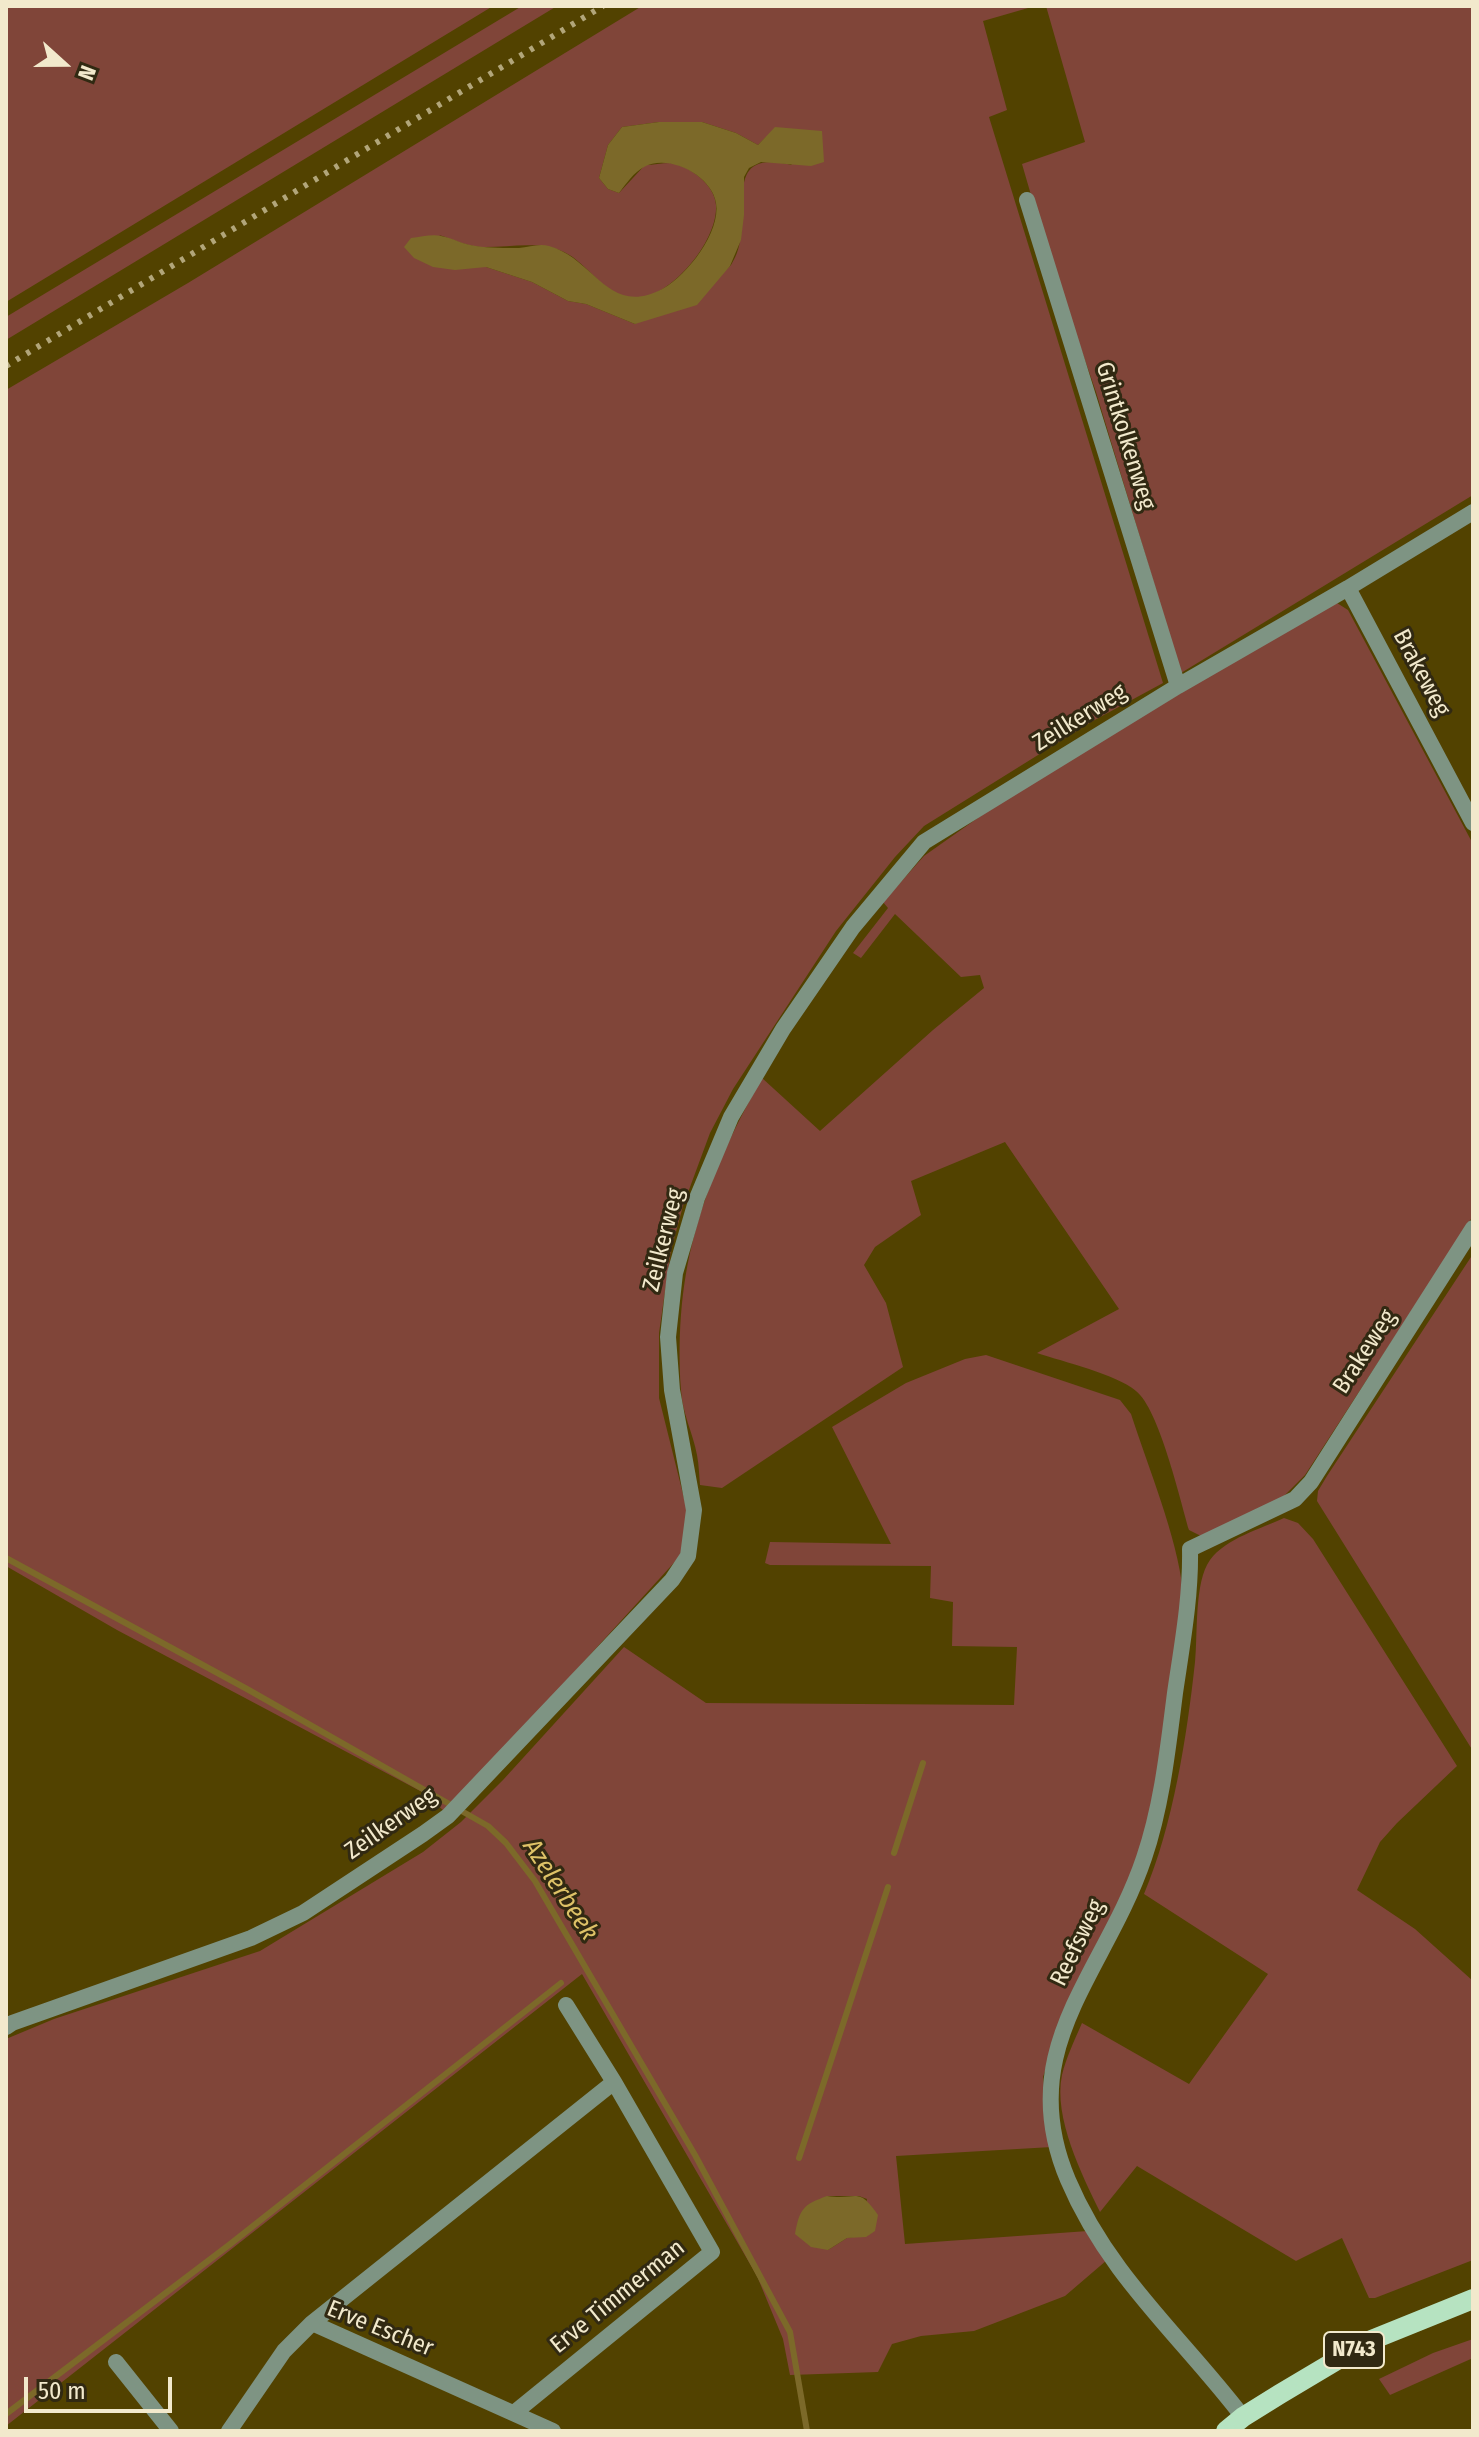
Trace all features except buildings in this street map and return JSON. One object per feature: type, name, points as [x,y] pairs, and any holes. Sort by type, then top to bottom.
[{"type":"main road","name":"N743","points":[[1226,2431],[1243,2417],[1369,2341],[1473,2299]]},
{"type":"street","name":"Grintkolkenweg","points":[[1027,200],[1178,686]]},
{"type":"street","name":"Zeilkerweg","points":[[6,2027],[251,1938],[303,1913],[453,1811],[672,1580],[688,1556],[694,1510],[672,1390],[668,1337],[675,1273],[697,1198],[731,1117],[783,1029],[853,927],[924,842],[1178,686],[1473,512]]},
{"type":"street","name":"Brakeweg","points":[[1348,588],[1473,823]]},
{"type":"street","name":"Brakeweg","points":[[1295,1499],[1311,1482],[1473,1228]]},
{"type":"street","name":"Reefsweg","points":[[1243,2417],[1122,2275],[1093,2230],[1058,2152],[1048,2104],[1054,2058],[1079,1991],[1123,1907],[1143,1860],[1156,1814],[1164,1778],[1191,1577],[1190,1549],[1295,1499]]},
{"type":"street","name":"Erve Timmerman","points":[[514,2413],[712,2252],[566,2005]]},
{"type":"street","points":[[312,2323],[614,2082]]},
{"type":"street","name":"Erve Escher","points":[[229,2431],[284,2351],[312,2323],[553,2431]]},
{"type":"street","points":[[116,2362],[171,2431]]},
{"type":"shaded area","points":[[6,6],[493,6],[6,302]]},
{"type":"shaded area","points":[[522,6],[557,6],[6,340],[6,317]]},
{"type":"shaded area","points":[[642,6],[1035,6],[983,21],[1007,110],[989,117],[1163,683],[1091,722],[924,826],[836,931],[733,1089],[710,1133],[683,1206],[671,1250],[659,1333],[659,1398],[686,1506],[686,1530],[681,1555],[444,1811],[424,1793],[117,1630],[6,1566],[6,390],[188,283]],"holes":[[[659,122],[702,122],[736,133],[758,145],[766,137],[792,165],[768,162],[753,167],[746,177],[739,248],[731,265],[635,324],[586,304],[568,301],[532,282],[486,267],[439,235],[480,247],[534,245],[554,248],[574,258],[601,283],[621,296],[645,297],[657,292],[682,273],[703,247],[715,218],[716,205],[711,190],[693,172],[670,163],[645,165],[619,193],[608,189],[599,178],[608,145],[622,127]]]},
{"type":"shaded area","points":[[1046,6],[1473,6],[1473,495],[1181,673],[1096,392],[1047,250],[1022,164],[1085,142]]},
{"type":"shaded area","points":[[659,122],[702,122],[736,133],[758,145],[775,127],[822,131],[824,162],[811,166],[761,162],[749,168],[744,177],[741,240],[730,266],[697,305],[635,324],[586,304],[568,301],[532,282],[486,267],[455,270],[433,267],[414,258],[404,247],[411,238],[434,235],[487,247],[546,245],[579,262],[615,292],[645,296],[664,288],[692,263],[708,239],[716,214],[713,193],[698,176],[677,165],[665,163],[654,163],[640,169],[619,193],[608,189],[599,178],[608,145],[622,127]]},
{"type":"shaded area","points":[[1337,603],[1348,610],[1473,844],[1473,1216],[1305,1475],[1280,1500],[1201,1536],[1189,1530],[1161,1435],[1145,1401],[1136,1391],[1116,1379],[1037,1353],[1119,1309],[1005,1142],[911,1181],[921,1215],[875,1247],[864,1265],[886,1303],[903,1367],[722,1488],[700,1485],[697,1455],[681,1390],[682,1305],[688,1265],[708,1191],[723,1154],[762,1078],[820,1131],[984,988],[980,975],[961,977],[895,914],[861,958],[853,953],[888,908],[883,902],[924,856],[999,803],[1316,611]]},
{"type":"shaded area","points":[[1473,1254],[1473,1751],[1317,1501],[1318,1491],[1327,1476]]},
{"type":"shaded area","points":[[986,1355],[1120,1400],[1131,1414],[1161,1502],[1175,1548],[1183,1591],[1155,1800],[1136,1865],[1053,2047],[1043,2077],[1052,2147],[896,2156],[905,2244],[1088,2231],[1107,2260],[1065,2296],[974,2331],[921,2336],[892,2344],[878,2372],[790,2375],[783,2339],[757,2276],[582,1974],[6,2426],[6,2039],[54,2019],[260,1951],[423,1852],[461,1822],[503,1780],[624,1647],[706,1703],[1014,1705],[1017,1647],[952,1646],[953,1602],[930,1598],[931,1566],[765,1563],[770,1542],[891,1544],[832,1427],[906,1383],[965,1359]],"holes":[[[827,2196],[867,2199],[860,2236],[847,2238],[828,2250]]]},
{"type":"shaded area","points":[[1284,1518],[1298,1523],[1313,1539],[1457,1766],[1380,1842],[1357,1890],[1415,1929],[1473,1981],[1473,2260],[1375,2298],[1369,2298],[1342,2238],[1296,2261],[1137,2166],[1100,2212],[1071,2145],[1062,2109],[1062,2075],[1082,2023],[1189,2084],[1268,1974],[1144,1894],[1171,1810],[1183,1750],[1195,1662],[1199,1595],[1205,1570],[1210,1560],[1225,1546]]},
{"type":"shaded area","points":[[827,2196],[856,2196],[866,2200],[878,2215],[875,2231],[866,2237],[847,2238],[828,2250],[811,2247],[795,2234],[799,2218],[808,2205]]},
{"type":"shaded area","points":[[1473,2339],[1473,2358],[1390,2395],[1379,2379],[1433,2353]]},
{"type":"waterway","name":"Azelerbeek","points":[[6,1558],[247,1689],[488,1826],[506,1843],[535,1881],[695,2155],[790,2332],[807,2431]]},
{"type":"waterway","points":[[894,1853],[923,1763]]},
{"type":"waterway","points":[[799,2158],[888,1887]]},
{"type":"waterway","points":[[6,2414],[229,2245],[561,1983]]},
{"type":"railway","points":[[6,366],[603,6]]}]
